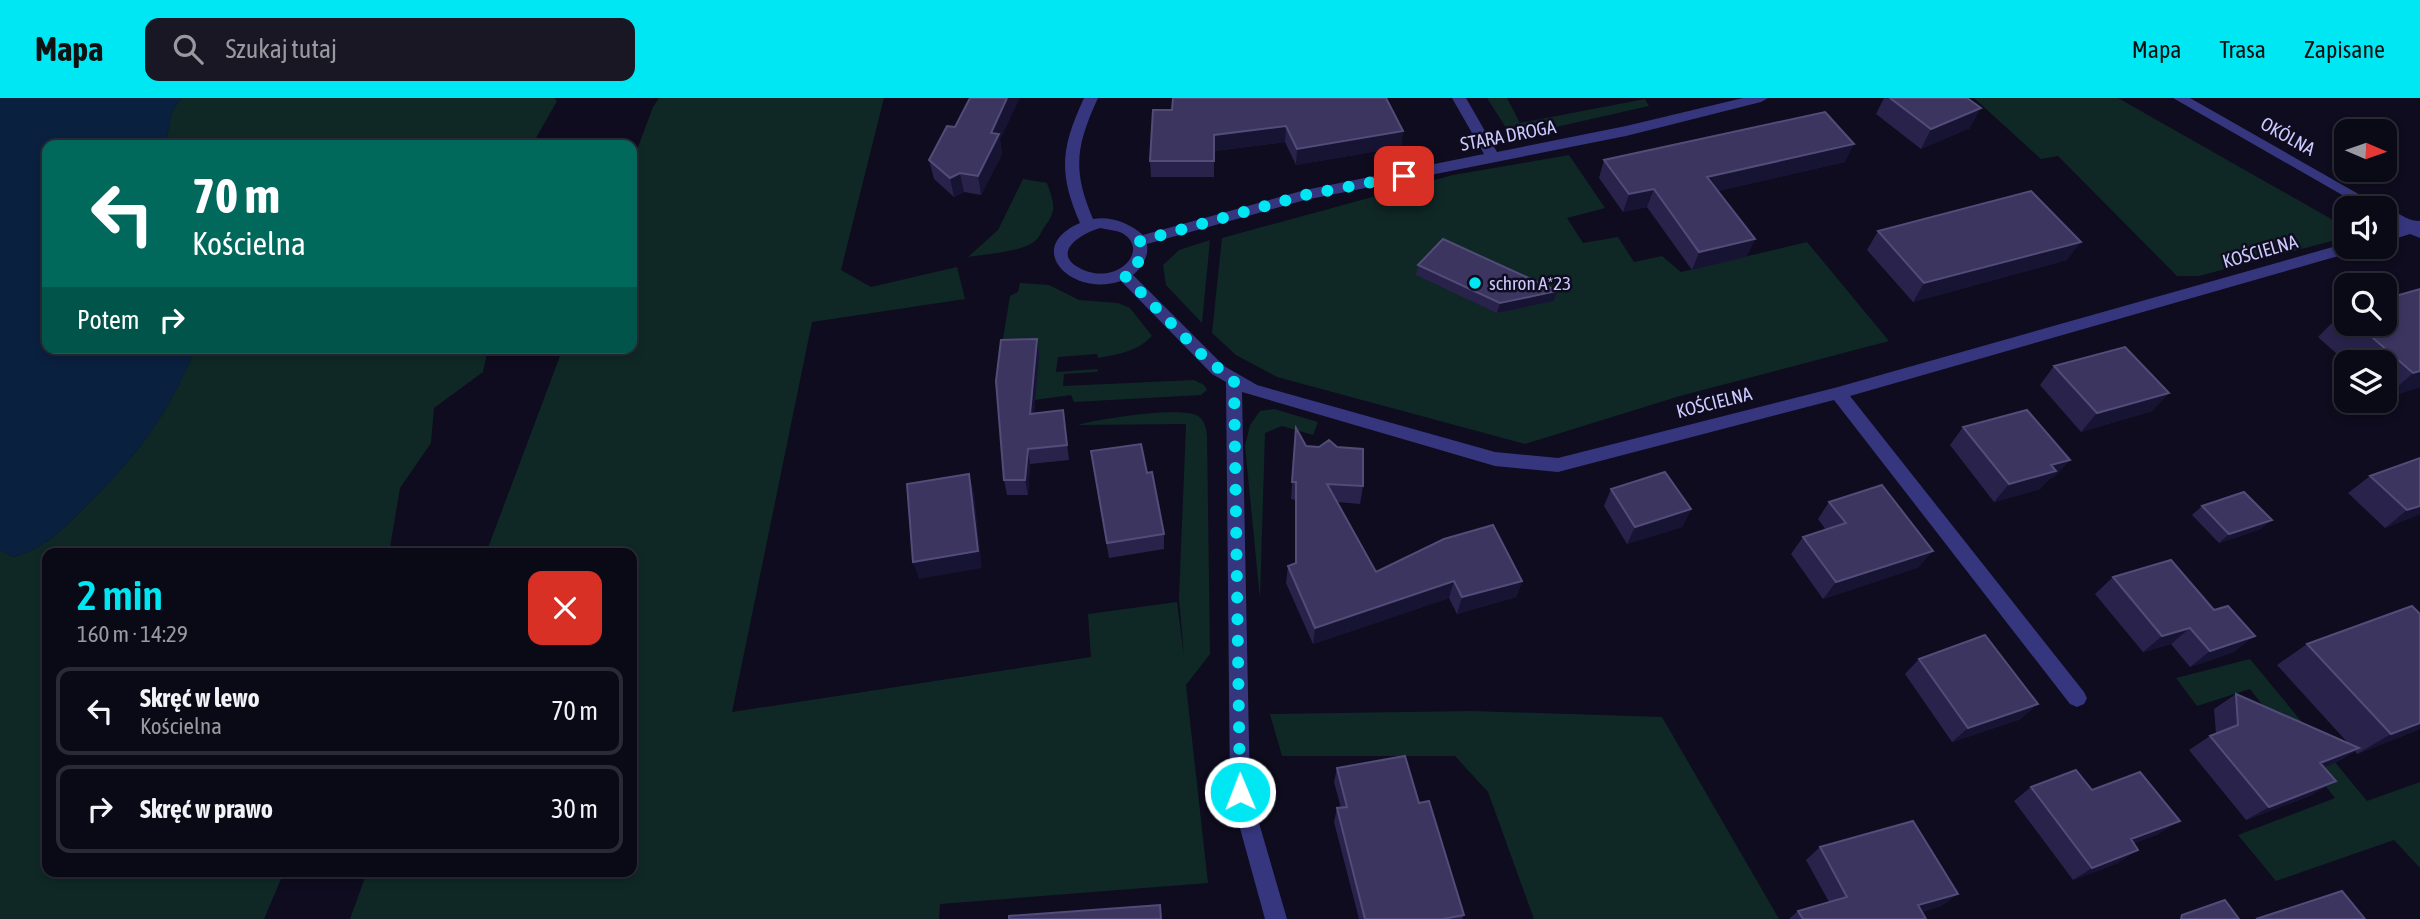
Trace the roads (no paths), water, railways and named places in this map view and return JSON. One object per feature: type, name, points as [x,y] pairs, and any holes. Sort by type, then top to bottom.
[{"type":"street","points":[[1088,225],[1071,186],[1070,156],[1079,124],[1091,98]]},
{"type":"street","points":[[1459,98],[1493,157]]},
{"type":"street","name":"STARA DROGA","points":[[1140,241],[1305,195],[1626,131],[1761,98]]},
{"type":"street","name":"OKÓLNA","points":[[2180,98],[2355,196]]},
{"type":"street","points":[[2397,219],[2418,229]]},
{"type":"street","points":[[1114,224],[1135,233],[1140,241],[1143,251],[1141,260],[1124,275],[1098,281],[1085,279],[1066,267],[1061,258],[1063,242],[1078,229],[1088,225],[1114,224]]},
{"type":"street","points":[[2397,234],[2418,229]]},
{"type":"street","name":"KOŚCIELNA","points":[[1124,275],[1203,356],[1234,381],[1270,396],[1495,459],[1542,466],[1559,465],[1838,393],[2334,252]]},
{"type":"street","points":[[1234,381],[1240,792],[1276,919]]},
{"type":"street","points":[[1838,393],[2077,698]]},
{"type":"water","points":[[0,98],[181,98],[172,112],[166,140],[42,140],[42,354],[192,354],[163,414],[136,452],[104,488],[53,537],[35,548],[13,557],[0,550]]},
{"type":"place","name":"schron A*23","points":[[1475,283]]}]
